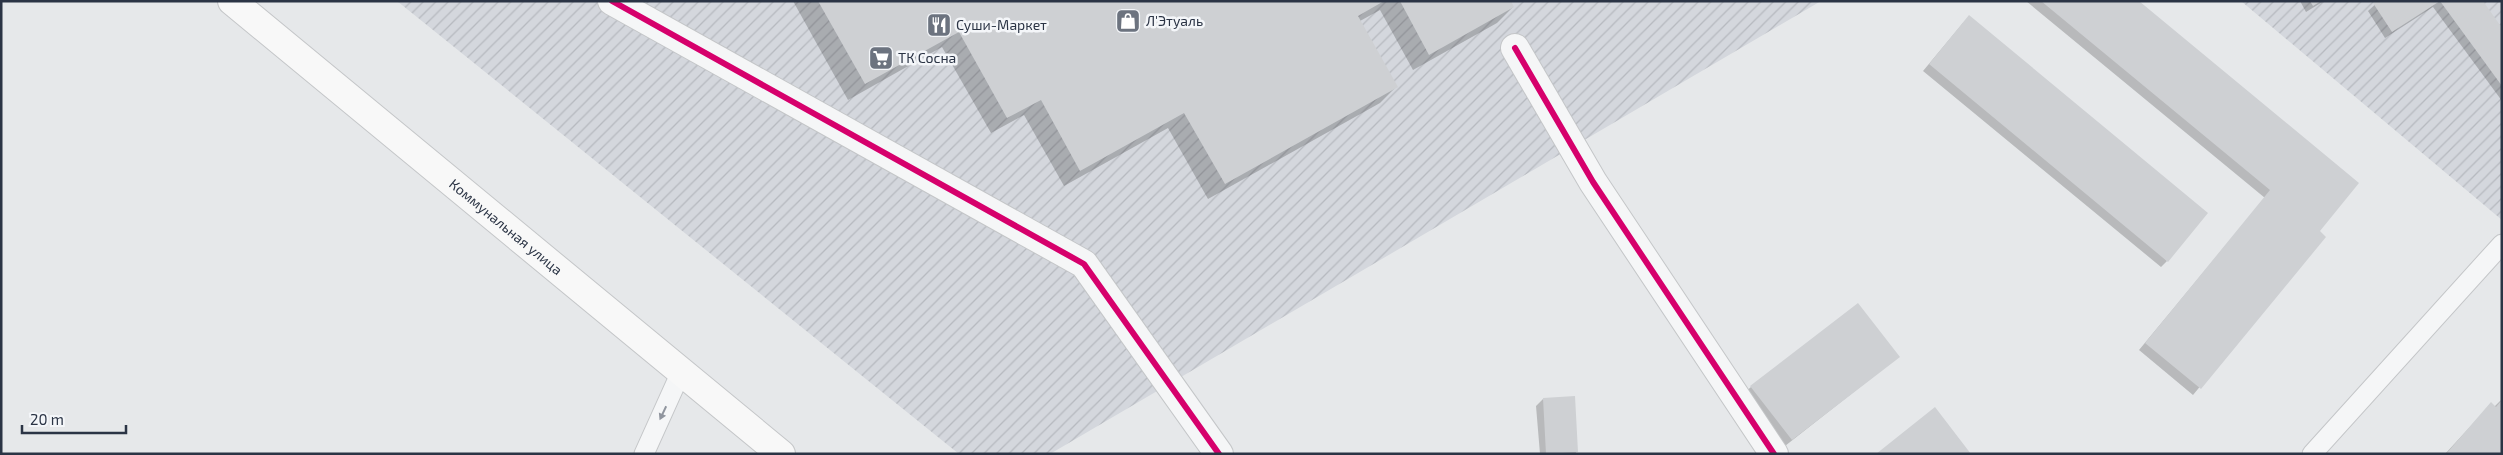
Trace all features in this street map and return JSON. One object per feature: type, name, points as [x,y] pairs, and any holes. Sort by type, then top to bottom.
[{"type":"main road","name":"Коммунальная улица","points":[[232,1],[781,454]]},
{"type":"street","points":[[612,1],[1084,264],[1219,454]]},
{"type":"street","points":[[1515,48],[1593,182],[1774,454]]},
{"type":"lane","points":[[2312,454],[2502,244]]},
{"type":"lane","points":[[644,454],[681,372]]},
{"type":"shaded area","points":[[397,1],[1821,1],[1050,454],[959,454]]},
{"type":"shaded area","points":[[2241,1],[2502,1],[2502,220]]},
{"type":"building","points":[[818,1],[1384,1],[1358,16],[1398,87],[1225,184],[1184,113],[1080,171],[1041,100],[1007,118],[959,32],[865,84]]},
{"type":"building","points":[[1400,1],[1511,1],[1514,7],[1429,55]]},
{"type":"building","points":[[2041,1],[2139,1],[2359,183],[2320,231],[2326,237],[2201,389],[2145,343],[2270,190]]},
{"type":"building","points":[[2310,1],[2321,1],[2313,6]]},
{"type":"building","points":[[2377,1],[2440,1],[2392,32],[2373,3]]},
{"type":"building","points":[[2440,1],[2483,1],[2502,28],[2502,86]]},
{"type":"building","points":[[1969,15],[2208,213],[2168,262],[1929,64]]},
{"type":"building","points":[[1858,303],[1900,357],[1792,440],[1750,386]]},
{"type":"building","points":[[1575,396],[1578,452],[1546,454],[1543,398]]},
{"type":"building","points":[[2502,400],[2502,454],[2446,454],[2491,402],[2496,407]]},
{"type":"building","points":[[1935,407],[1971,454],[1876,454]]},
{"type":"cycle path","points":[[612,1],[1084,264],[1219,454]]},
{"type":"cycle path","points":[[1515,48],[1593,182],[1774,454]]},
{"type":"place","name":"Л'Этуаль","points":[[1128,21]]},
{"type":"place","name":"Суши-Маркет","points":[[939,25]]},
{"type":"place","name":"ТК Сосна","points":[[881,58]]}]
